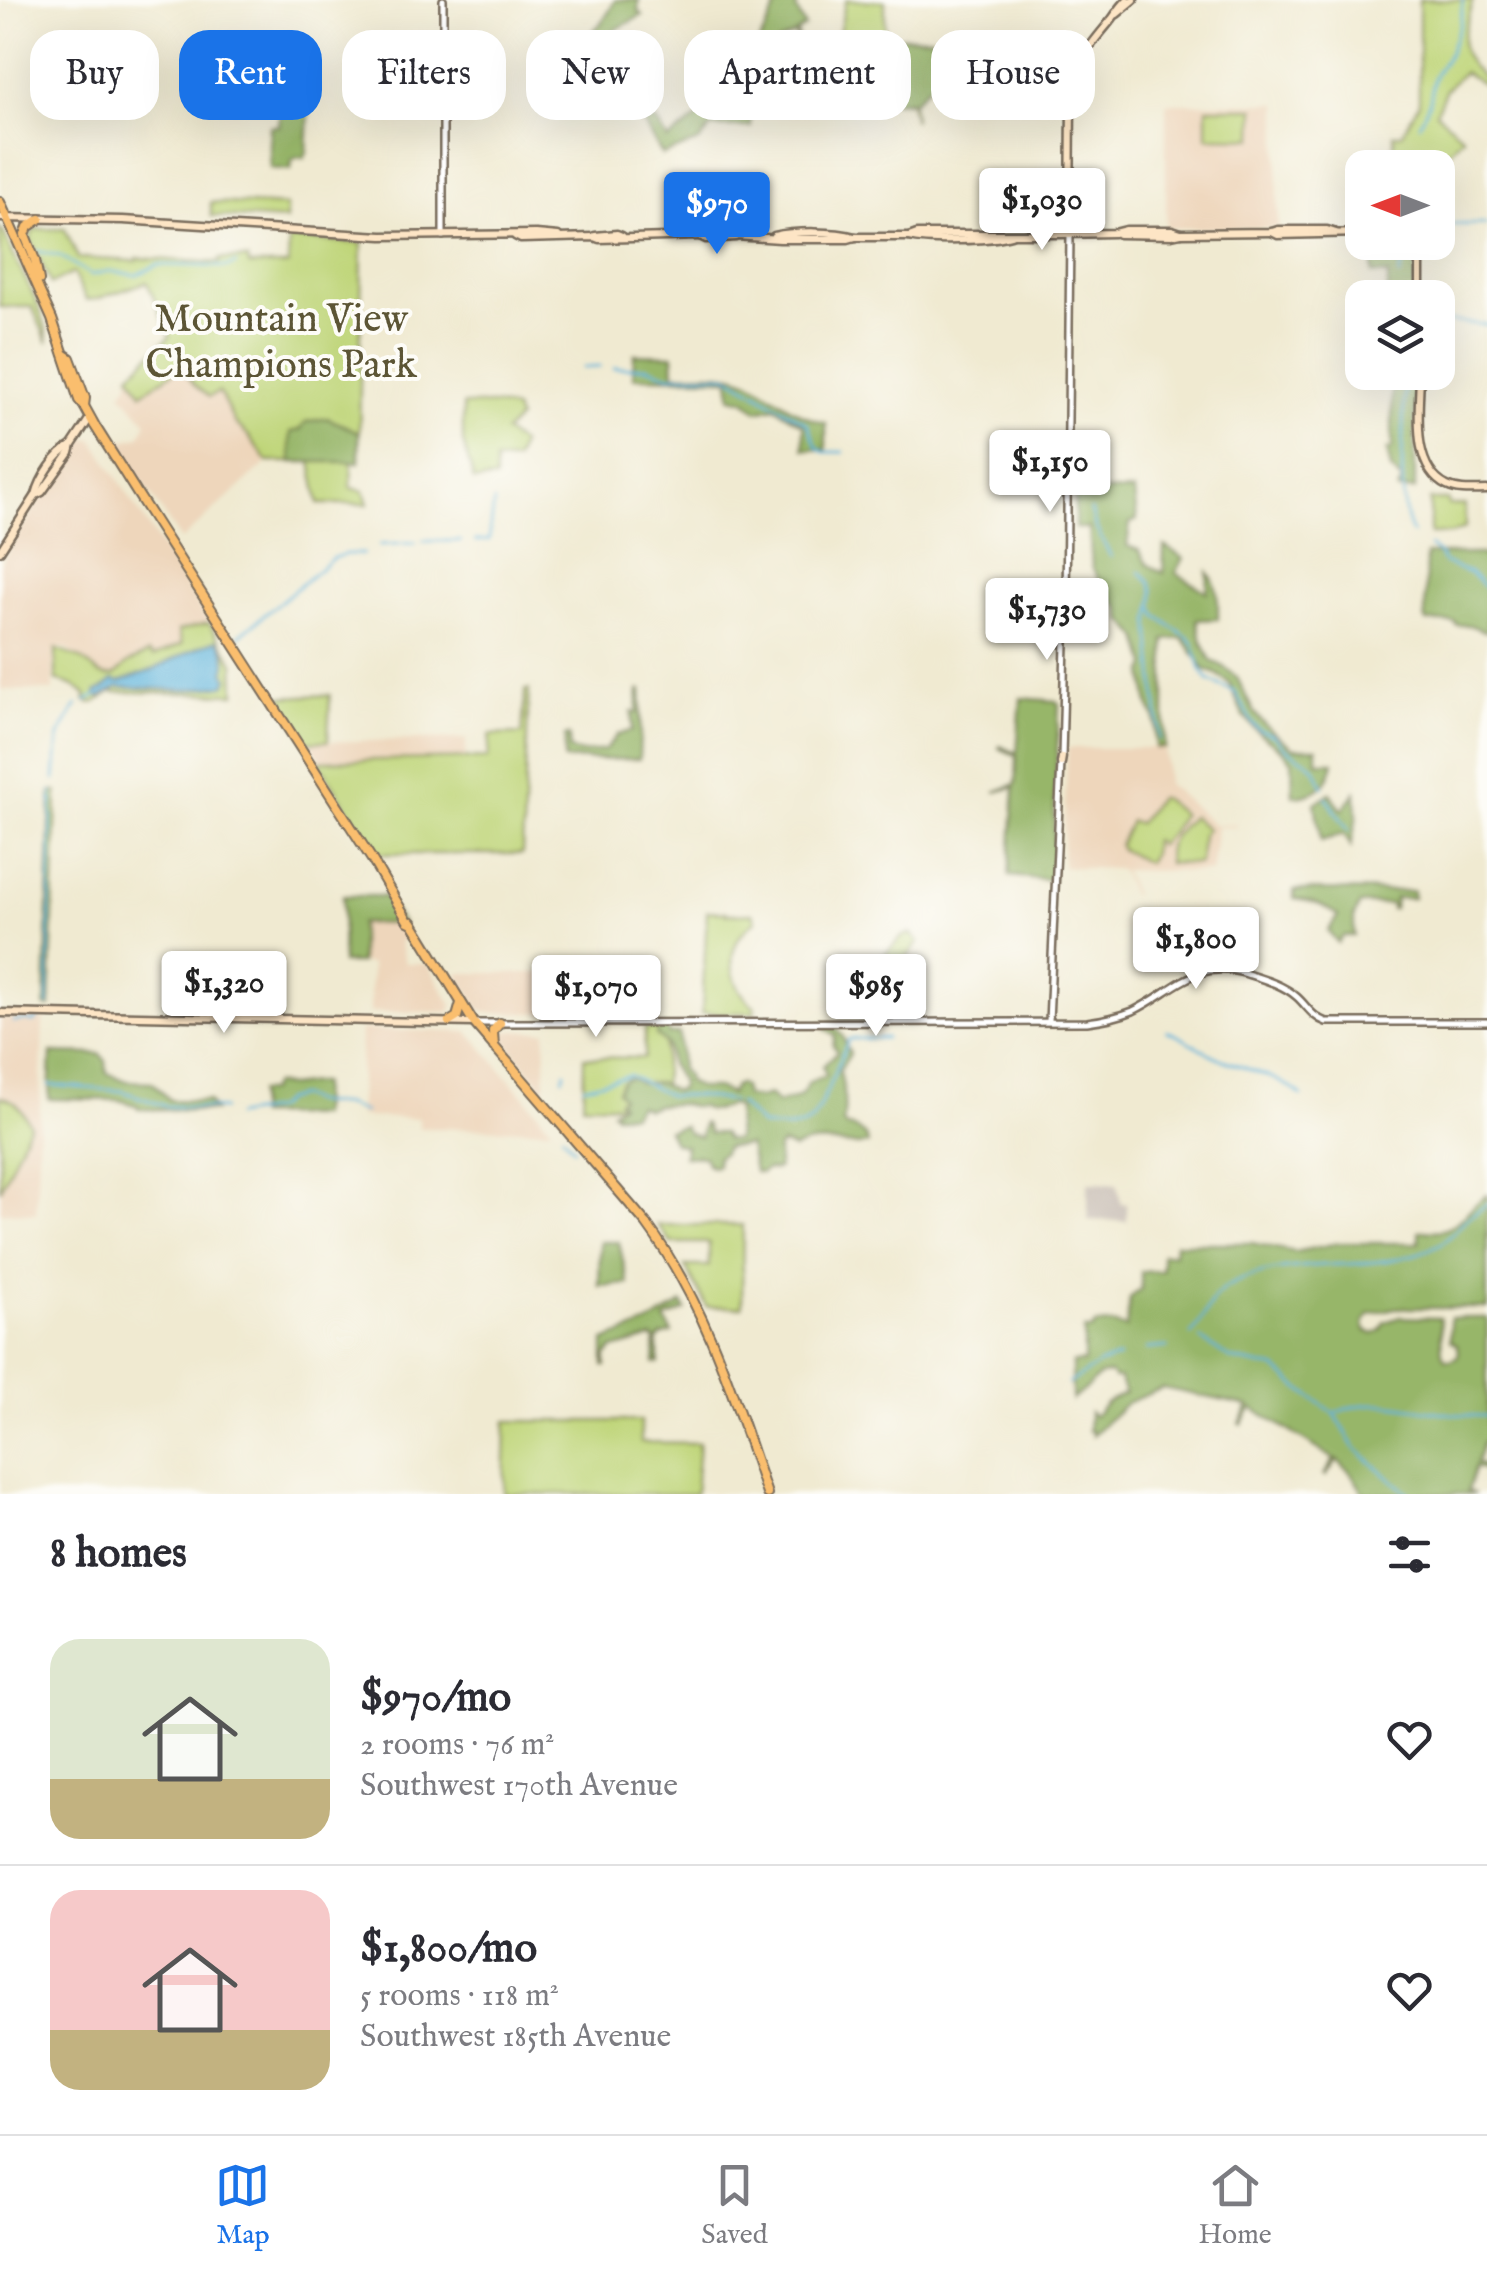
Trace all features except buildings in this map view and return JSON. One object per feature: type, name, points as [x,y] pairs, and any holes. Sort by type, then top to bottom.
[{"type":"main road","points":[[1070,234],[1074,76],[1092,40],[1117,10],[1131,0]]},
{"type":"main road","points":[[0,202],[4,218],[42,294],[75,392],[408,921],[474,1023],[664,1249],[721,1360],[766,1494]]},
{"type":"main road","points":[[4,218],[522,239],[737,236],[848,240],[981,233],[1138,236],[1345,233]]},
{"type":"main road","points":[[40,219],[25,235],[42,294]]},
{"type":"main road","points":[[1420,390],[1420,443],[1433,473],[1440,482],[1454,488],[1487,490]]},
{"type":"main road","points":[[0,551],[64,448],[72,445],[90,418]]},
{"type":"main road","points":[[449,1022],[461,1004]]},
{"type":"main road","points":[[0,1013],[474,1023]]},
{"type":"main road","points":[[494,1047],[493,1031],[500,1023]]},
{"type":"street","points":[[443,236],[444,0]]},
{"type":"street","points":[[1048,1021],[1066,604],[1070,234]]},
{"type":"street","points":[[474,1023],[1087,1022],[1139,1008],[1182,980],[1221,970],[1281,987],[1326,1022],[1487,1022]]},
{"type":"shaded area","points":[[1166,103],[1278,103],[1278,228],[1166,228]]},
{"type":"shaded area","points":[[179,369],[209,397],[219,391],[235,423],[268,462],[181,540],[117,443],[140,436],[147,422],[121,393],[129,383],[129,375],[143,392]]},
{"type":"shaded area","points":[[84,439],[93,439],[209,623],[178,633],[183,644],[153,658],[148,654],[111,676],[100,674],[66,648],[54,648],[53,691],[0,690],[0,564],[32,511]]},
{"type":"shaded area","points":[[466,739],[465,759],[322,761],[310,742]]},
{"type":"shaded area","points":[[1068,748],[1165,748],[1167,784],[1215,825],[1236,825],[1217,827],[1211,872],[1123,870],[1132,895],[1120,869],[1062,867]]},
{"type":"shaded area","points":[[360,923],[402,924],[409,934],[399,942],[405,963],[428,964],[452,1005],[450,1012],[370,1012],[371,964],[360,963]]},
{"type":"shaded area","points":[[457,973],[554,973],[552,1013],[487,1013],[479,1009]]},
{"type":"shaded area","points":[[0,1017],[43,1020],[36,1213],[0,1212]]},
{"type":"shaded area","points":[[361,1030],[469,1032],[552,1129],[419,1128],[419,1118],[359,1117]]},
{"type":"shaded area","points":[[506,1031],[546,1031],[545,1090],[501,1036]]},
{"type":"shaded area","points":[[1088,1182],[1117,1183],[1121,1203],[1127,1204],[1127,1221],[1088,1220]]},
{"type":"green space","points":[[615,0],[639,0],[638,11],[643,15],[615,30],[594,30]]},
{"type":"green space","points":[[779,0],[798,0],[796,9],[805,27],[765,30]]},
{"type":"green space","points":[[846,0],[885,1],[885,30],[840,30]]},
{"type":"green space","points":[[1419,0],[1473,0],[1464,35],[1464,53],[1487,80],[1487,87],[1464,72],[1446,89],[1436,112],[1463,137],[1451,150],[1394,150],[1394,134],[1402,134],[1419,103]]},
{"type":"green space","points":[[911,37],[931,37],[931,82],[912,102],[914,121],[911,107]]},
{"type":"green space","points":[[911,37],[931,37],[931,82],[914,101]]},
{"type":"green space","points":[[1207,108],[1255,108],[1254,138],[1207,137]]},
{"type":"green space","points":[[279,120],[309,120],[307,152],[304,158],[292,160],[291,170],[270,168],[270,126],[279,126]]},
{"type":"green space","points":[[694,120],[750,120],[751,127],[712,127],[699,142],[662,155],[644,124],[656,121],[668,140]]},
{"type":"green space","points":[[211,202],[286,206],[286,220],[211,216]]},
{"type":"green space","points":[[0,228],[36,301],[48,343],[32,307],[0,307]]},
{"type":"green space","name":"Mountain View Champions Park","points":[[37,229],[65,229],[78,258],[137,261],[219,263],[220,259],[248,259],[249,265],[288,265],[289,239],[362,243],[359,462],[352,462],[351,488],[364,491],[368,504],[319,504],[311,462],[268,462],[235,423],[219,392],[209,397],[183,369],[142,393],[130,374],[170,336],[147,282],[86,300],[73,273],[51,284],[30,238]]},
{"type":"green space","points":[[1372,260],[1415,260],[1415,280],[1388,280],[1388,275],[1372,274]]},
{"type":"green space","points":[[634,354],[673,355],[674,374],[723,374],[751,382],[796,411],[826,423],[826,450],[804,449],[804,425],[775,407],[757,411],[745,400],[731,397],[730,378],[633,377]]},
{"type":"green space","points":[[1392,390],[1415,390],[1415,490],[1398,490],[1402,480],[1391,470],[1387,450],[1392,449]]},
{"type":"green space","points":[[463,405],[496,405],[515,410],[518,419],[504,432],[521,444],[515,461],[495,461],[495,479],[474,481],[463,442]]},
{"type":"green space","points":[[327,418],[359,432],[359,462],[292,462],[291,432],[300,430],[306,422]]},
{"type":"green space","points":[[1134,491],[1137,520],[1130,523],[1127,546],[1139,550],[1147,564],[1163,573],[1164,546],[1184,558],[1176,573],[1207,592],[1208,572],[1212,577],[1218,619],[1197,620],[1211,661],[1237,677],[1253,711],[1266,726],[1293,748],[1317,748],[1317,762],[1334,762],[1329,777],[1315,791],[1293,796],[1292,761],[1244,717],[1229,683],[1204,669],[1183,638],[1165,640],[1165,748],[1156,748],[1155,717],[1149,706],[1144,674],[1147,665],[1139,638],[1123,620],[1120,608],[1092,567],[1089,528],[1075,528],[1075,492]]},
{"type":"green space","points":[[1430,500],[1465,505],[1465,528],[1451,534],[1430,534]]},
{"type":"green space","points":[[1426,554],[1482,554],[1487,562],[1487,632],[1455,622],[1427,622]]},
{"type":"green space","points":[[209,623],[234,663],[235,694],[111,692],[89,703],[85,700],[87,695],[56,680],[56,649],[80,658],[100,674],[115,675],[128,663],[149,653],[153,657],[182,644],[178,631]]},
{"type":"green space","points":[[525,690],[529,690],[522,854],[376,854],[318,761],[488,758],[490,735],[522,734]]},
{"type":"green space","points":[[639,690],[639,759],[564,760],[565,736],[569,736],[570,750],[582,753],[605,750],[618,734],[632,731],[632,712],[637,713]]},
{"type":"green space","points":[[330,695],[328,741],[307,742],[279,697]]},
{"type":"green space","points":[[1021,698],[1059,704],[1052,880],[1009,876],[1015,787],[995,792],[1016,784],[1017,756],[999,748],[1017,753]]},
{"type":"green space","points":[[51,792],[57,792],[50,1007],[45,1007]]},
{"type":"green space","points":[[1356,792],[1357,816],[1351,846],[1344,834],[1321,841],[1315,803],[1330,793],[1342,810]]},
{"type":"green space","points":[[1158,798],[1182,814],[1159,845],[1153,840],[1147,863],[1119,845],[1130,821],[1139,823]]},
{"type":"green space","points":[[1192,816],[1207,829],[1202,835],[1200,862],[1168,863],[1170,842]]},
{"type":"green space","points":[[1294,890],[1413,891],[1413,898],[1395,898],[1394,909],[1391,904],[1360,904],[1354,916],[1354,936],[1343,936],[1338,943],[1328,931],[1338,916],[1318,904],[1294,899]]},
{"type":"green space","points":[[343,896],[384,896],[402,924],[360,923],[360,963],[342,963]]},
{"type":"green space","points":[[707,911],[753,913],[756,921],[738,940],[732,963],[738,987],[755,1007],[755,1013],[702,1013]]},
{"type":"green space","points":[[912,934],[919,942],[892,977],[889,1013],[877,1013],[880,975],[873,966],[903,936]]},
{"type":"green space","points":[[831,1022],[850,1054],[839,1071],[843,1123],[863,1134],[868,1144],[811,1143],[794,1149],[783,1144],[778,1148],[778,1168],[761,1173],[754,1172],[749,1145],[726,1147],[714,1167],[707,1164],[704,1156],[684,1156],[685,1146],[674,1143],[668,1130],[684,1126],[688,1133],[700,1137],[703,1123],[709,1133],[722,1133],[726,1140],[736,1140],[737,1107],[730,1105],[714,1111],[681,1104],[647,1109],[638,1105],[632,1114],[612,1111],[621,1104],[618,1101],[622,1097],[617,1091],[627,1078],[679,1089],[681,1082],[670,1064],[667,1045],[656,1035],[658,1027],[665,1026],[669,1034],[679,1033],[681,1069],[687,1082],[730,1094],[739,1084],[745,1096],[769,1095],[777,1103],[797,1098],[809,1082],[826,1076],[823,1066],[837,1052],[833,1045],[835,1036],[823,1023]]},
{"type":"green space","points":[[645,1028],[665,1028],[663,1105],[583,1104],[584,1057],[644,1058]]},
{"type":"green space","points":[[51,1053],[100,1054],[106,1061],[107,1073],[127,1081],[152,1082],[170,1100],[208,1101],[214,1111],[138,1109],[119,1100],[49,1099]]},
{"type":"green space","points":[[321,1083],[320,1116],[257,1115],[258,1092],[269,1092],[273,1084]]},
{"type":"green space","points":[[0,1097],[15,1103],[30,1124],[0,1190]]},
{"type":"green space","points":[[1487,1195],[1487,1308],[1395,1308],[1369,1314],[1364,1323],[1366,1331],[1374,1334],[1385,1322],[1400,1317],[1440,1318],[1442,1353],[1451,1360],[1459,1352],[1450,1341],[1450,1318],[1487,1318],[1487,1443],[1483,1442],[1476,1463],[1487,1467],[1487,1471],[1475,1467],[1467,1491],[1475,1494],[1364,1494],[1337,1460],[1324,1475],[1334,1459],[1252,1408],[1240,1423],[1249,1406],[1163,1388],[1126,1403],[1092,1435],[1088,1431],[1089,1412],[1094,1416],[1107,1402],[1125,1393],[1119,1378],[1113,1378],[1111,1373],[1101,1375],[1072,1400],[1072,1363],[1084,1362],[1084,1330],[1112,1324],[1126,1328],[1130,1298],[1141,1289],[1141,1272],[1162,1271],[1162,1254],[1174,1254],[1175,1243],[1252,1243],[1295,1252],[1337,1243],[1419,1243],[1419,1231],[1451,1226]]},
{"type":"green space","points":[[658,1225],[743,1225],[742,1307],[707,1307],[685,1266],[709,1266],[709,1243],[671,1243]]},
{"type":"green space","points":[[600,1242],[619,1242],[628,1284],[599,1286]]},
{"type":"green space","points":[[682,1303],[686,1310],[665,1319],[672,1333],[657,1341],[659,1363],[654,1363],[653,1338],[613,1349],[604,1366],[604,1341],[649,1324]]},
{"type":"green space","points":[[506,1421],[641,1421],[641,1442],[699,1443],[695,1494],[504,1494]]},
{"type":"water","points":[[217,640],[226,659],[225,685],[185,690],[118,687],[96,696],[113,680],[119,682],[152,670]]},
{"type":"waterway","points":[[1419,124],[1430,100],[1435,74],[1448,55],[1460,24],[1463,0]]},
{"type":"waterway","points":[[1455,225],[1487,224]]},
{"type":"waterway","points":[[37,251],[60,256],[91,275],[109,271],[136,275],[158,265],[236,264]]},
{"type":"waterway","points":[[1399,276],[1403,260]]},
{"type":"waterway","points":[[1455,322],[1487,325]]},
{"type":"waterway","points":[[583,368],[600,367]]},
{"type":"waterway","points":[[614,368],[647,367],[670,375],[727,375],[808,424],[817,447],[824,452],[844,452]]},
{"type":"waterway","points":[[1404,390],[1404,504],[1413,534]]},
{"type":"waterway","points":[[475,541],[489,540],[494,502]]},
{"type":"waterway","points":[[1091,510],[1111,557]]},
{"type":"waterway","points":[[423,541],[461,541]]},
{"type":"waterway","points":[[379,545],[416,543]]},
{"type":"waterway","points":[[1429,546],[1444,563],[1470,573],[1487,589]]},
{"type":"waterway","points":[[239,636],[333,558],[363,554]]},
{"type":"waterway","points":[[1140,572],[1151,585],[1154,597],[1150,627],[1160,739]]},
{"type":"waterway","points":[[1152,604],[1157,616],[1189,638],[1208,680],[1235,692],[1253,724],[1308,762],[1323,787]]},
{"type":"waterway","points":[[86,701],[97,695]]},
{"type":"waterway","points":[[55,779],[59,736],[77,705]]},
{"type":"waterway","points":[[48,1006],[52,792]]},
{"type":"waterway","points":[[1326,797],[1349,831]]},
{"type":"waterway","points":[[14,1022],[34,1022],[38,1017]]},
{"type":"waterway","points":[[1167,1031],[1216,1057],[1274,1079],[1302,1096]]},
{"type":"waterway","points":[[738,1103],[762,1126],[787,1128],[806,1124],[819,1108],[849,1039],[886,1038]]},
{"type":"waterway","points":[[563,1078],[565,1072]]},
{"type":"waterway","points":[[583,1087],[629,1075],[669,1096],[732,1101]]},
{"type":"waterway","points":[[49,1085],[122,1091],[165,1106],[223,1109]]},
{"type":"waterway","points":[[235,1116],[275,1109],[284,1100],[299,1096],[364,1112]]},
{"type":"waterway","points":[[562,1135],[574,1149]]},
{"type":"waterway","points":[[1191,1335],[1216,1296],[1228,1286],[1279,1269],[1363,1263],[1416,1254],[1444,1241],[1487,1204]]},
{"type":"waterway","points":[[1201,1339],[1230,1359],[1277,1369],[1335,1414],[1355,1448],[1409,1494]]},
{"type":"waterway","points":[[1146,1349],[1168,1347]]},
{"type":"waterway","points":[[1068,1384],[1099,1364],[1119,1357]]},
{"type":"waterway","points":[[1336,1413],[1360,1405],[1383,1404],[1487,1416]]}]
